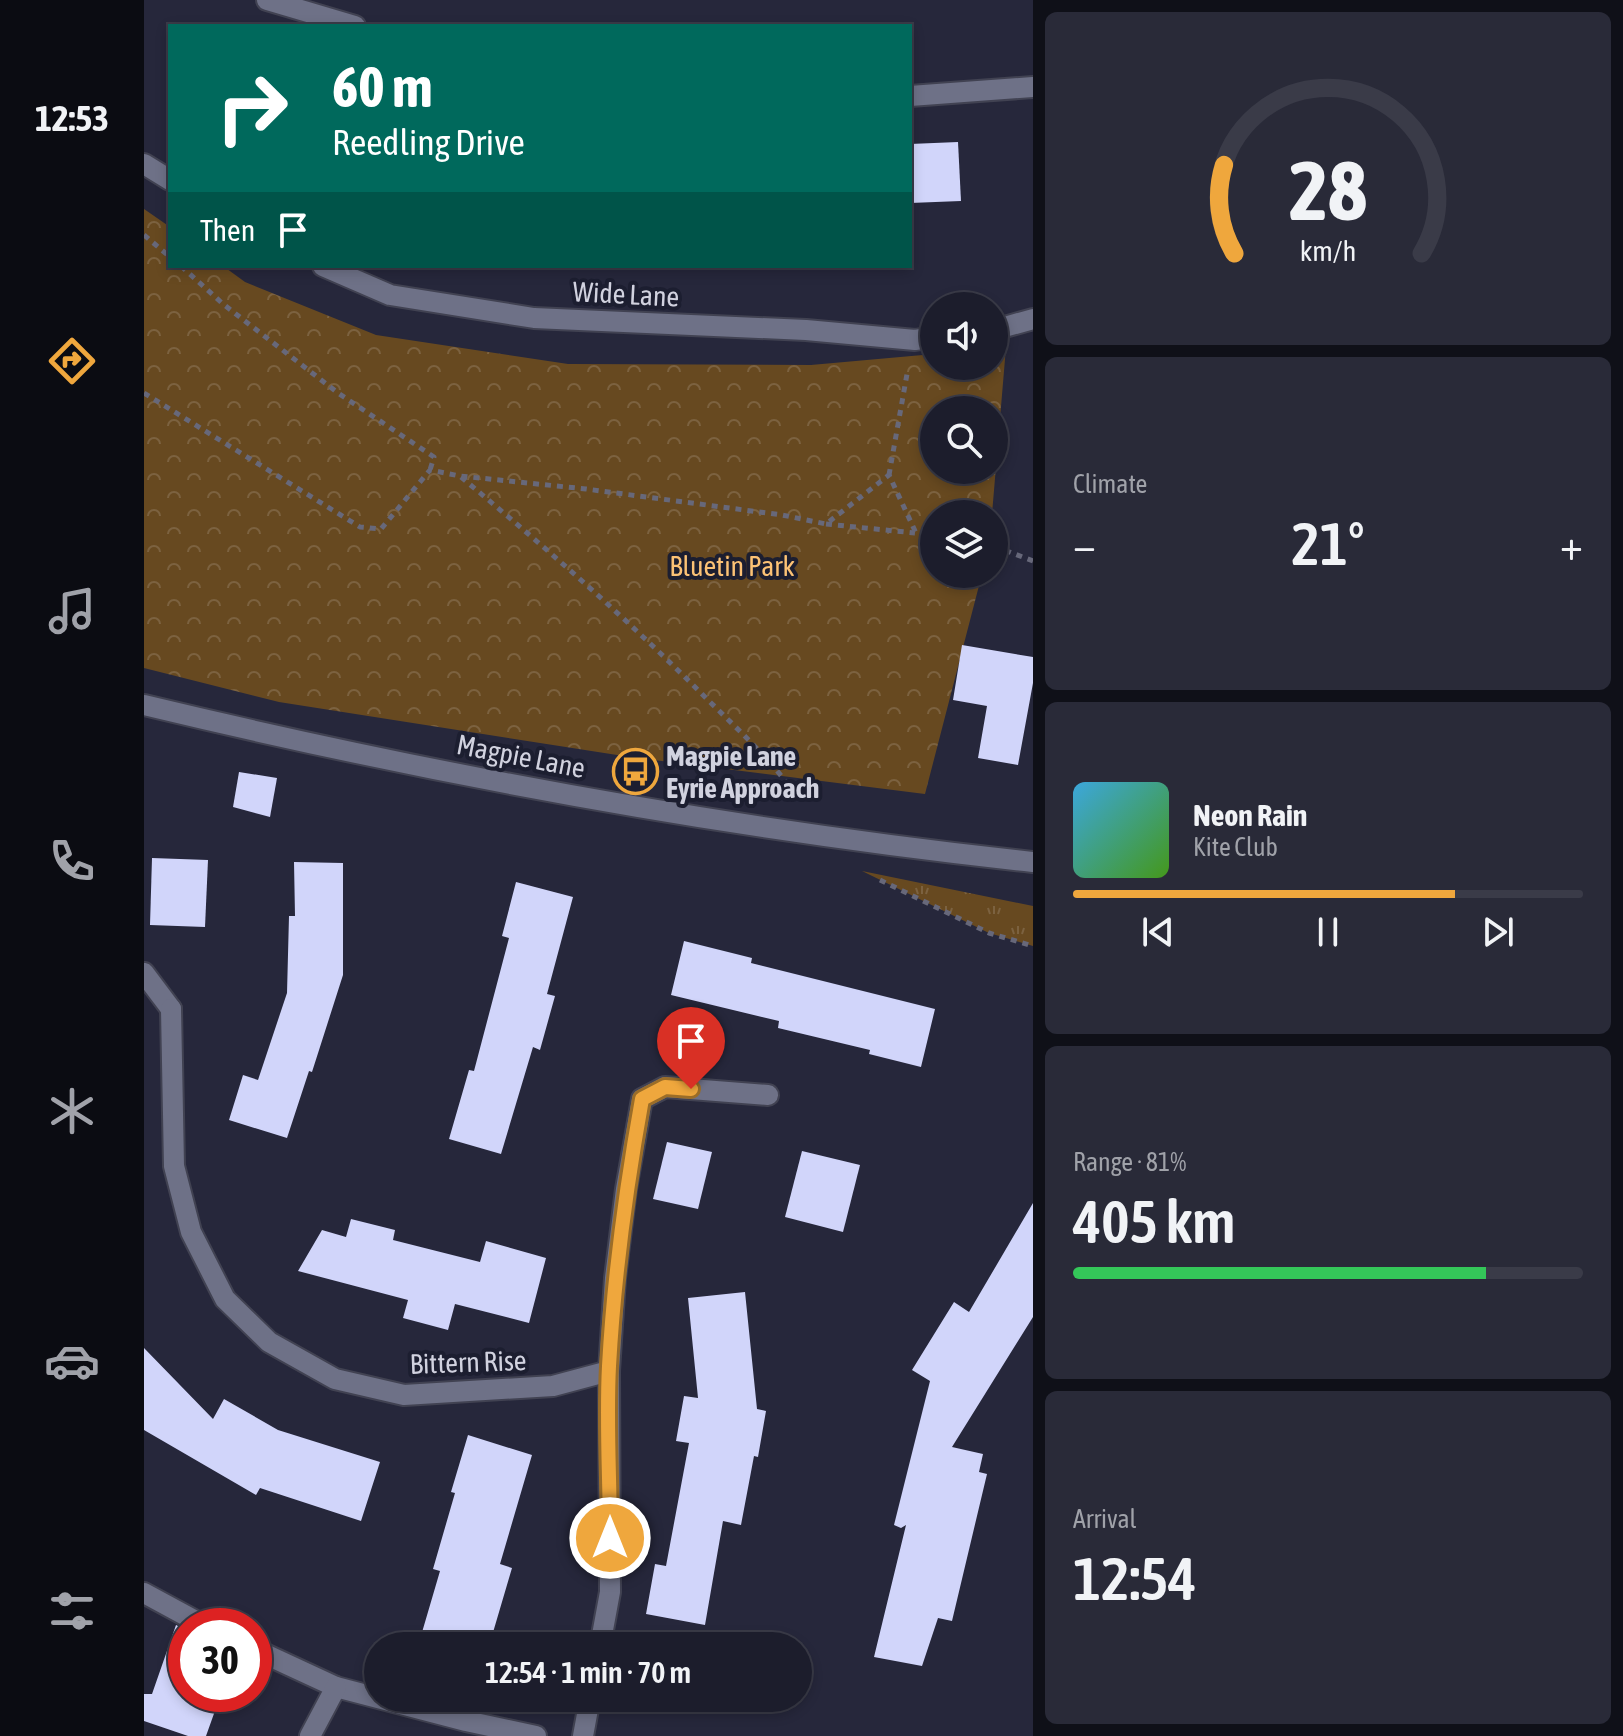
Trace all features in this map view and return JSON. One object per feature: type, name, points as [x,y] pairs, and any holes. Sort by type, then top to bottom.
[{"type":"street","points":[[267,0],[348,24]]},
{"type":"street","points":[[912,96],[1033,87]]},
{"type":"street","points":[[144,164],[168,179]]},
{"type":"street","name":"Wide Lane","points":[[328,268],[390,295],[534,318],[920,338]]},
{"type":"street","points":[[1008,326],[1033,319]]},
{"type":"street","name":"Magpie Lane","points":[[144,705],[261,733],[592,798],[931,851],[1033,862]]},
{"type":"street","name":"Bittern Rise","points":[[144,973],[171,1009],[174,1166],[191,1232],[225,1299],[269,1342],[335,1379],[404,1395],[553,1386],[609,1371]]},
{"type":"street","points":[[603,1632],[610,1592],[609,1371],[617,1263],[642,1099],[665,1087],[768,1095]]},
{"type":"street","points":[[144,1593],[172,1608]]},
{"type":"street","points":[[272,1657],[336,1687],[536,1736]]},
{"type":"street","points":[[310,1736],[336,1687]]},
{"type":"street","points":[[583,1736],[587,1712]]},
{"type":"path","points":[[144,235],[168,255]]},
{"type":"path","points":[[144,393],[360,527],[381,529],[430,470],[434,457],[338,393],[223,304],[183,268]]},
{"type":"path","points":[[916,533],[889,475],[898,419],[920,350]]},
{"type":"path","points":[[430,470],[782,515],[826,524],[920,534]]},
{"type":"path","points":[[826,524],[889,475]]},
{"type":"path","points":[[460,476],[595,591],[670,662],[778,770],[823,835]]},
{"type":"path","points":[[1008,551],[1033,561]]},
{"type":"path","points":[[876,878],[989,933],[1033,946]]},
{"type":"green space","name":"Bluetin Park","points":[[144,209],[168,226],[168,268],[226,268],[245,282],[376,335],[568,364],[811,365],[920,355],[920,380],[1003,380],[1002,396],[920,396],[920,484],[995,484],[993,500],[920,500],[920,588],[978,588],[925,794],[630,757],[279,702],[144,668]]},
{"type":"green space","points":[[862,871],[1033,906],[1033,946],[989,933]]},
{"type":"building","points":[[958,142],[961,201],[912,203],[912,144]]},
{"type":"building","points":[[962,645],[1033,657],[1033,683],[1018,765],[978,758],[987,706],[953,700]]},
{"type":"building","points":[[239,772],[277,778],[270,817],[233,807]]},
{"type":"building","points":[[152,858],[208,860],[205,927],[150,925]]},
{"type":"building","points":[[294,862],[343,863],[343,975],[287,1138],[229,1120],[243,1075],[258,1080],[287,993],[289,916],[295,916]]},
{"type":"building","points":[[516,882],[573,897],[547,994],[555,996],[540,1050],[533,1047],[501,1154],[449,1139],[469,1070],[474,1071],[509,938],[502,936]]},
{"type":"building","points":[[684,941],[752,958],[751,963],[935,1009],[921,1067],[869,1054],[870,1050],[778,1028],[779,1021],[671,995]]},
{"type":"building","points":[[667,1142],[712,1152],[698,1209],[653,1199]]},
{"type":"building","points":[[802,1151],[860,1165],[843,1232],[785,1217]]},
{"type":"building","points":[[1033,1203],[1033,1317],[952,1447],[983,1454],[979,1472],[987,1474],[952,1621],[938,1618],[922,1666],[874,1657],[906,1525],[901,1528],[894,1525],[930,1381],[912,1370],[954,1302],[969,1312]]},
{"type":"building","points":[[351,1219],[395,1230],[393,1240],[480,1262],[486,1241],[546,1258],[529,1323],[455,1304],[448,1330],[403,1318],[408,1300],[298,1271],[322,1230],[346,1237]]},
{"type":"building","points":[[745,1292],[757,1409],[766,1411],[741,1525],[723,1521],[705,1625],[646,1614],[655,1564],[666,1566],[689,1443],[676,1441],[684,1396],[698,1398],[688,1298]]},
{"type":"building","points":[[144,1348],[213,1419],[224,1399],[278,1430],[380,1462],[361,1521],[260,1488],[256,1495],[144,1430]]},
{"type":"building","points":[[468,1435],[532,1455],[500,1564],[512,1568],[493,1632],[422,1632],[440,1571],[433,1569],[455,1493],[451,1492]]},
{"type":"building","points":[[168,1648],[168,1712],[215,1712],[206,1736],[188,1736],[144,1721],[144,1694],[152,1694]]},
{"type":"place","name":"Magpie Lane Eyrie Approach","points":[[635,772]]},
{"type":"route","points":[[610,1538],[609,1371],[615,1278],[642,1099],[665,1087],[691,1089]]}]
